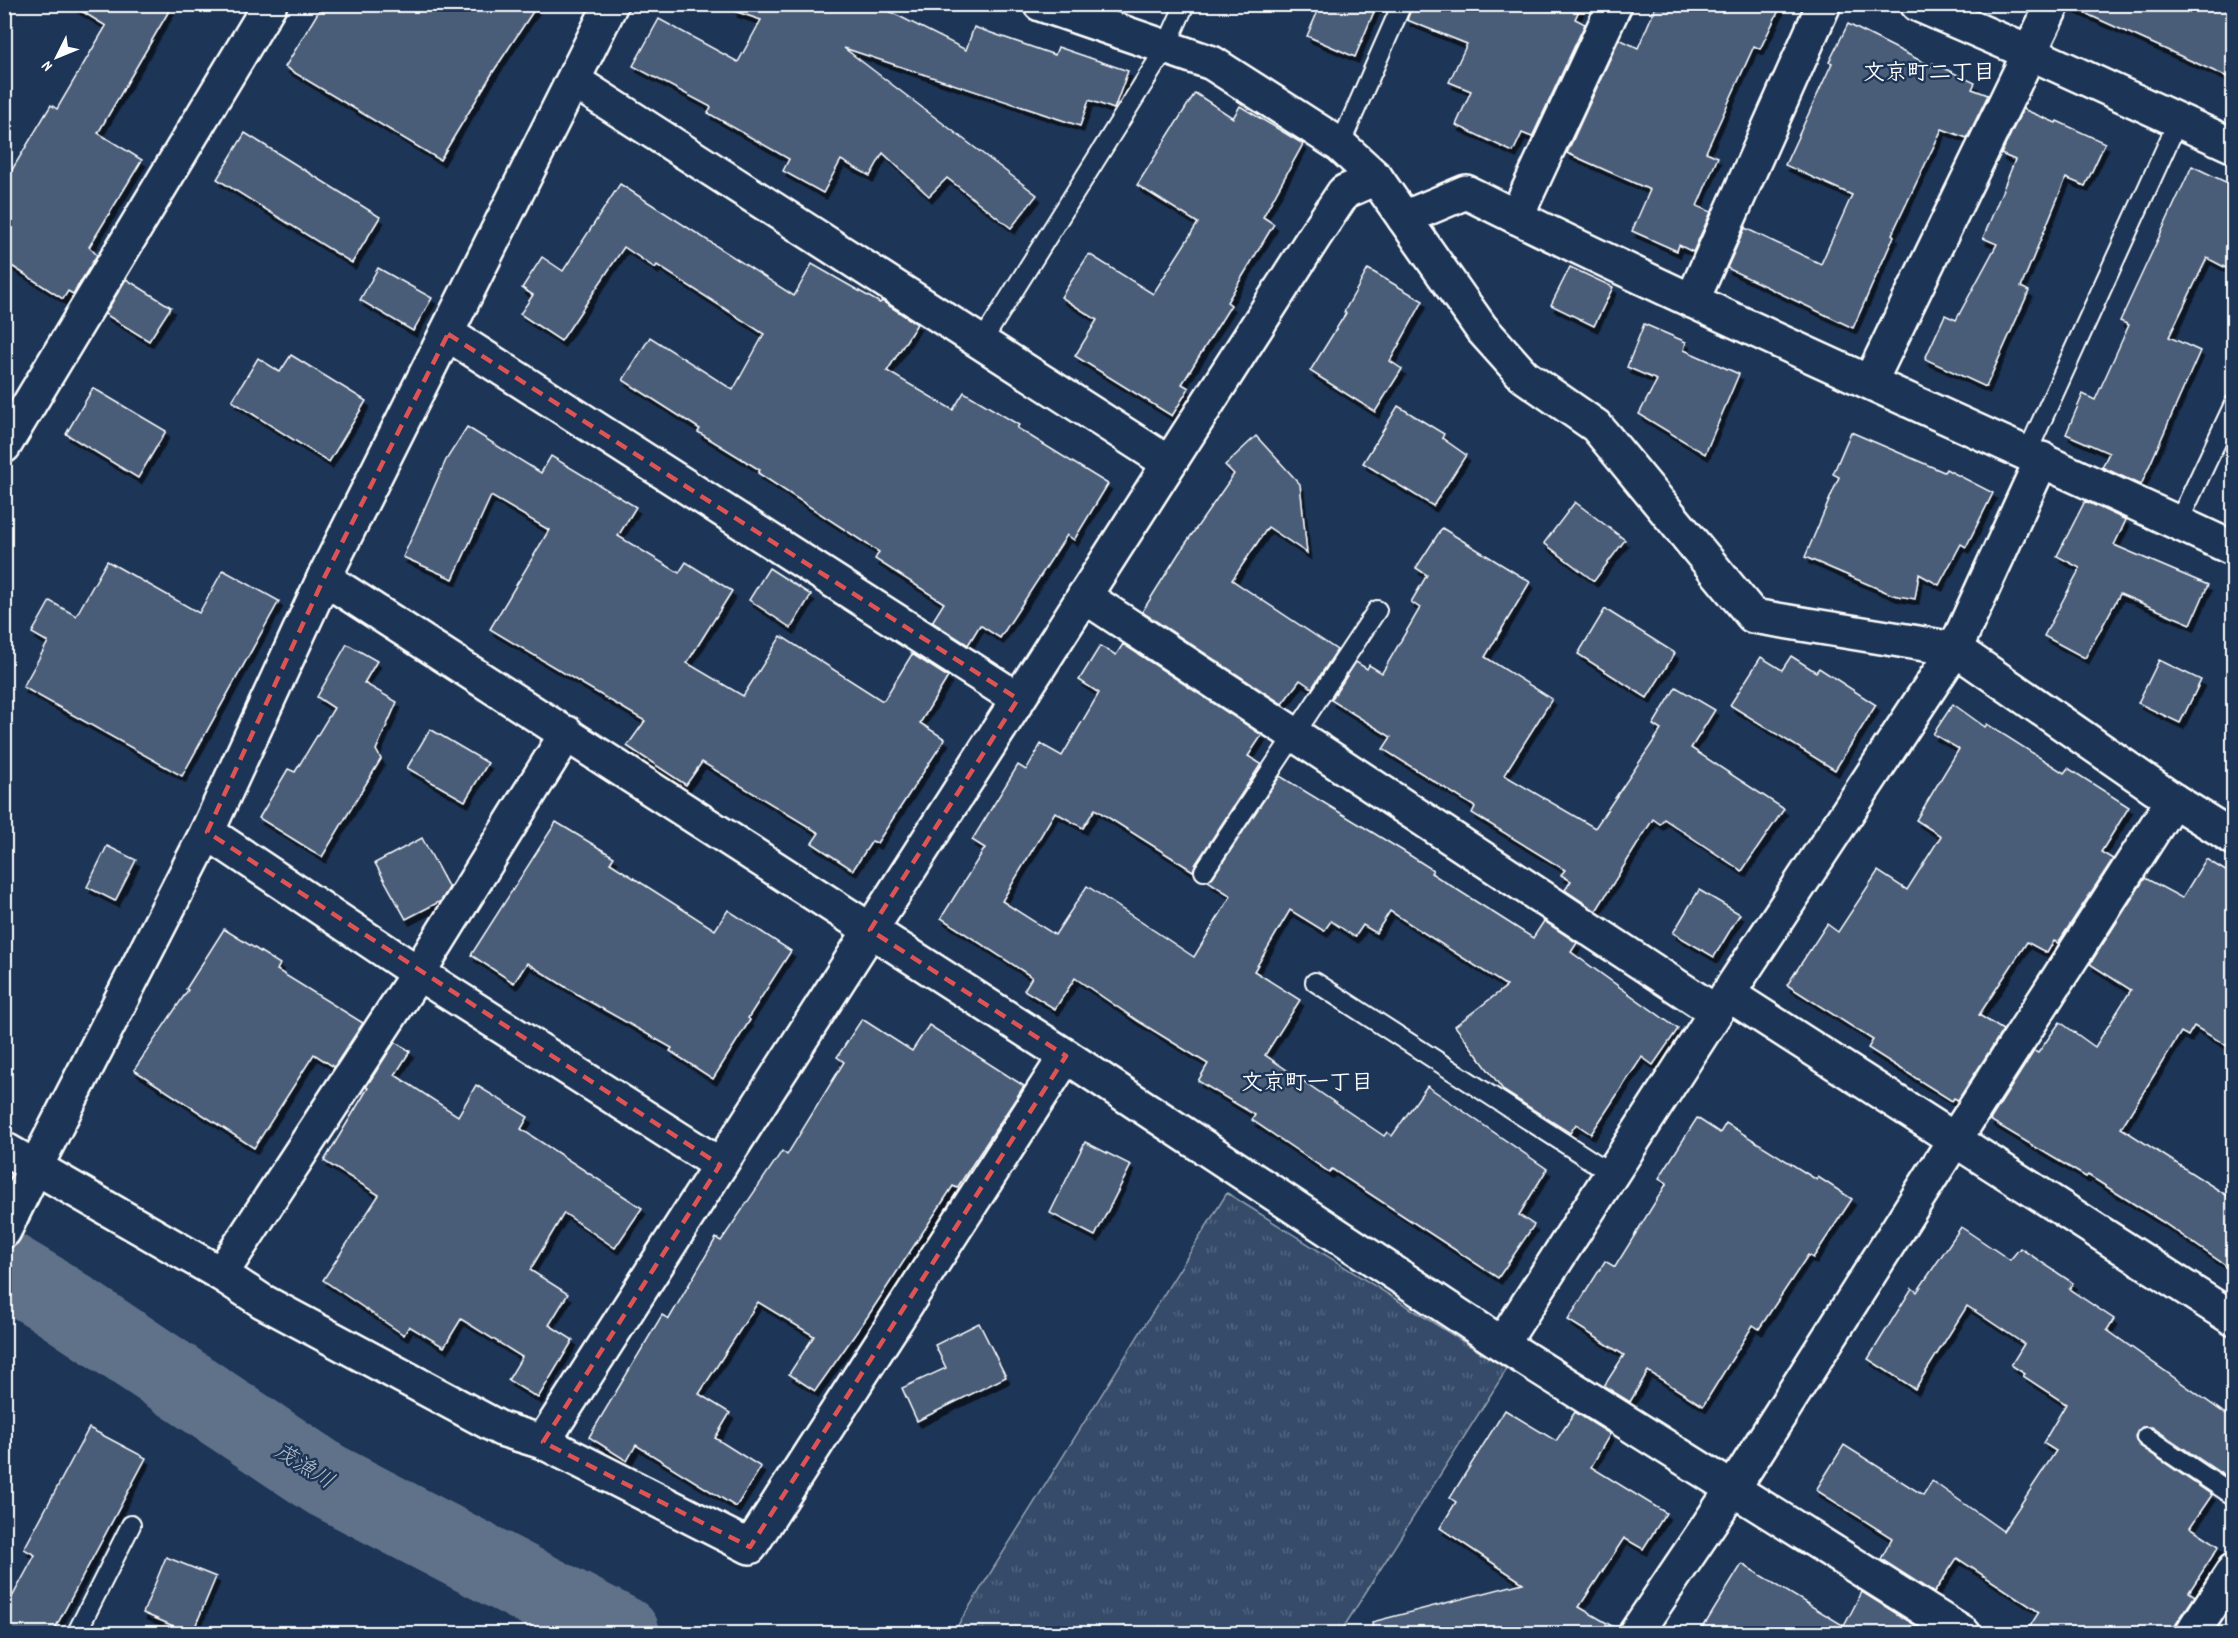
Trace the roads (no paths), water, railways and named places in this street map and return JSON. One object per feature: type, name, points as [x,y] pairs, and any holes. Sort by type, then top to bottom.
[{"type":"street","points":[[4,446],[270,4]]},
{"type":"street","points":[[9,1222],[34,1168],[207,832],[324,578],[448,334],[610,4]]},
{"type":"street","points":[[1040,4],[1165,49],[1212,63],[1340,145],[1376,178],[1481,328],[1524,376],[1596,426],[1753,616],[1955,649],[2173,800],[2234,838]]},
{"type":"street","points":[[1516,217],[1615,4]]},
{"type":"street","points":[[1692,301],[1824,4]]},
{"type":"street","points":[[1917,4],[2234,146]]},
{"type":"street","points":[[1870,382],[2053,4]]},
{"type":"street","points":[[574,81],[1169,463]]},
{"type":"street","points":[[543,1442],[1344,192],[1376,178]]},
{"type":"street","points":[[1404,218],[1466,192],[1692,301],[2234,549]]},
{"type":"street","points":[[448,334],[1018,699]]},
{"type":"street","points":[[1503,1344],[1722,1003],[1955,649],[2035,456]]},
{"type":"street","points":[[324,578],[1066,1056],[1503,1344],[1734,1487],[1964,1634]]},
{"type":"street","points":[[1084,596],[1294,735],[1722,1003],[1955,1139],[2234,1319]]},
{"type":"street","points":[[221,1274],[417,973],[567,733]]},
{"type":"street","points":[[1635,1634],[1734,1487],[2173,800]]},
{"type":"street","points":[[207,832],[417,973],[720,1165]]},
{"type":"street","points":[[4,1149],[221,1274],[262,1301],[501,1428],[543,1442],[750,1547],[1066,1056]]},
{"type":"street","points":[[2192,1634],[2234,1570]]},
{"type":"lane","points":[[981,343],[1165,49],[1185,4]]},
{"type":"lane","points":[[1340,145],[1402,4]]},
{"type":"lane","points":[[2035,456],[2178,121]]},
{"type":"lane","points":[[2178,523],[2234,404]]},
{"type":"lane","points":[[1204,871],[1377,610]]},
{"type":"lane","points":[[1315,982],[1612,1174]]},
{"type":"lane","points":[[2146,1437],[2234,1496]]},
{"type":"lane","points":[[76,1634],[131,1525]]},
{"type":"waterway","name":"茂漁川","points":[[4,1268],[46,1293],[326,1480],[622,1634]]},
{"type":"district","name":"文京町二丁目","points":[[1929,71]]},
{"type":"district","name":"文京町一丁目","points":[[1307,1081]]}]
